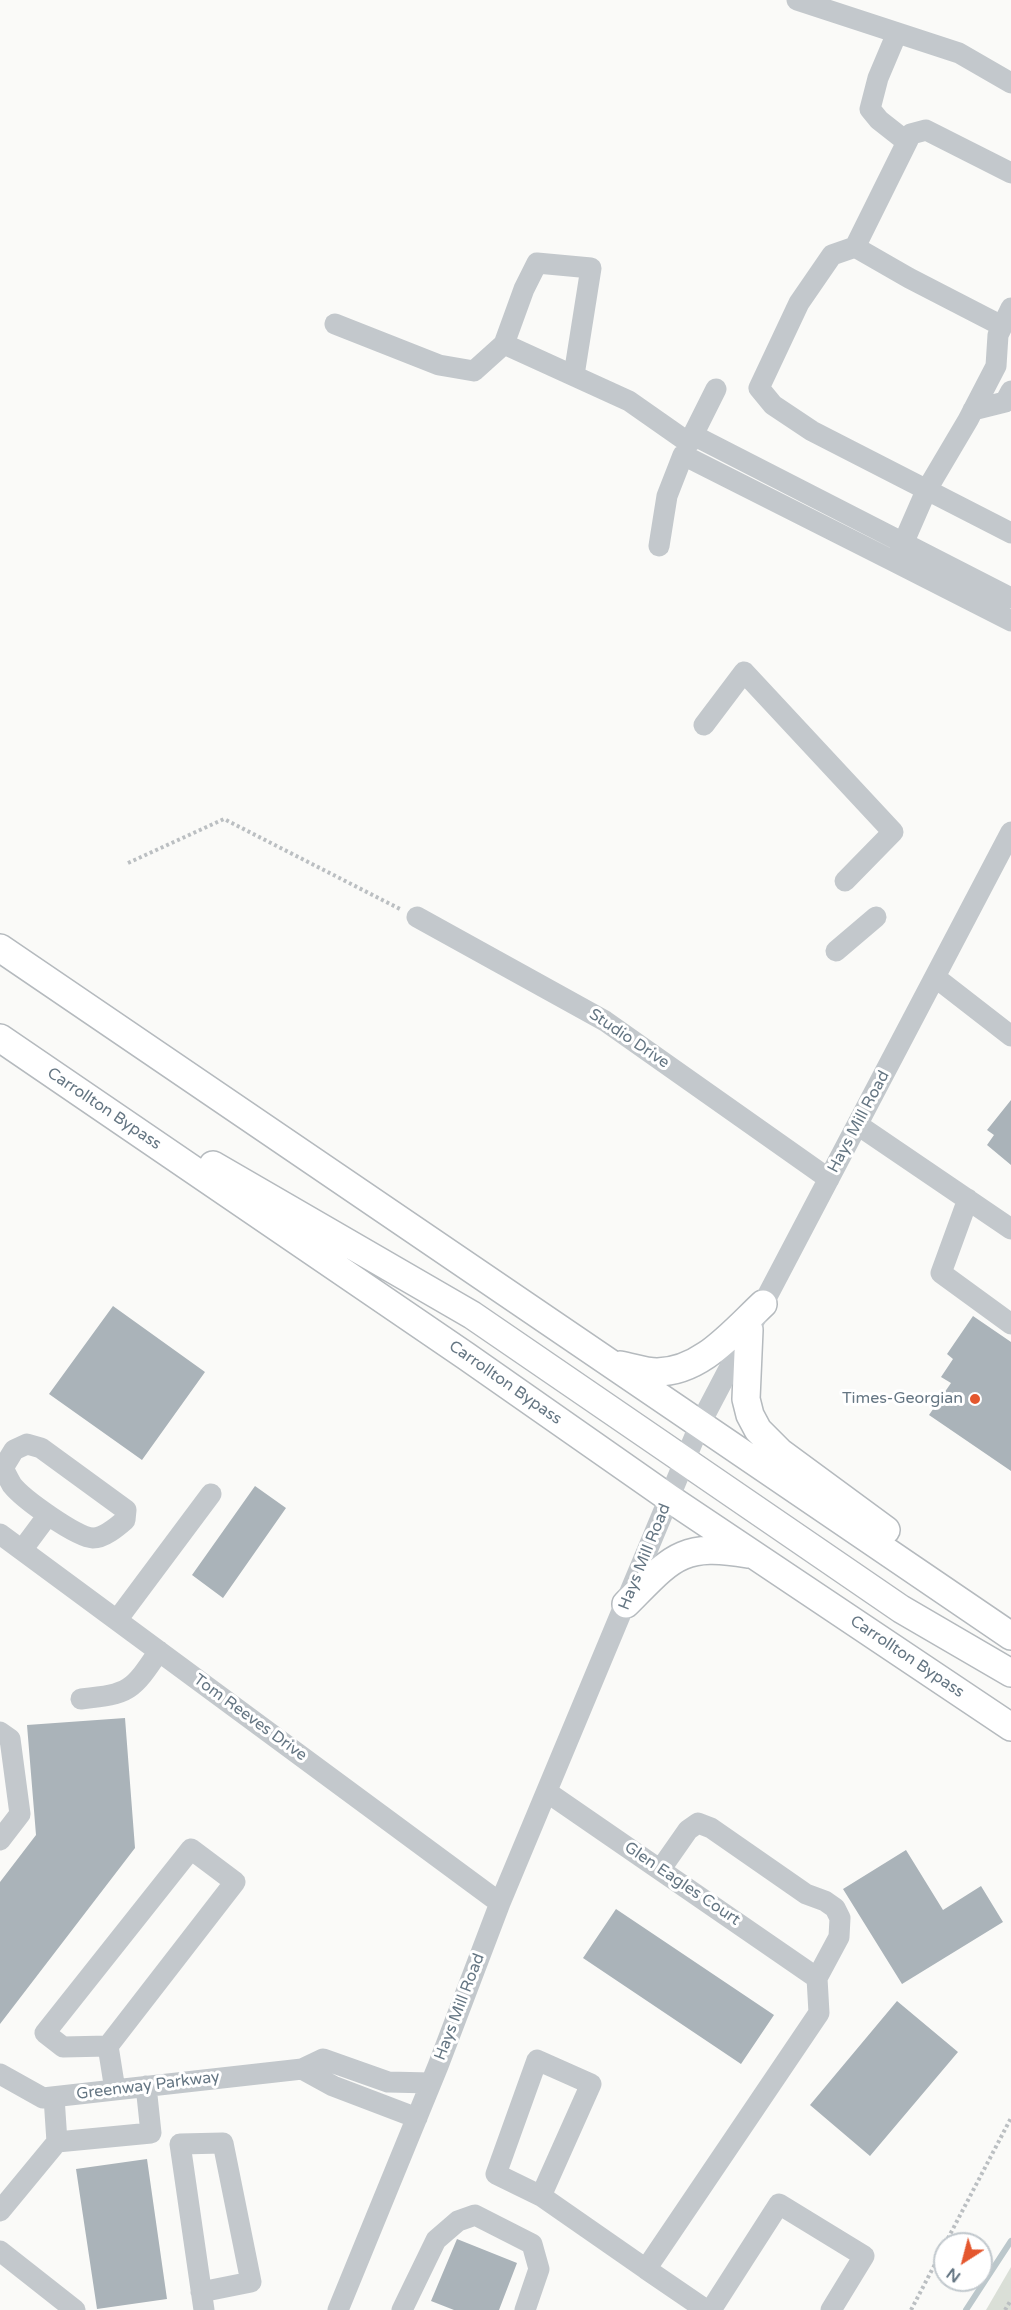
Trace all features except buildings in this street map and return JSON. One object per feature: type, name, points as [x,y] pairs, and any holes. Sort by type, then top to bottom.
[{"type":"main road","points":[[0,948],[1011,1636]]},
{"type":"main road","name":"Carrollton Bypass","points":[[0,1038],[457,1349],[669,1498],[1011,1727]]},
{"type":"main road","points":[[103,1109],[256,1188],[463,1310],[685,1459],[901,1609],[1011,1673]]},
{"type":"main road","points":[[608,1362],[655,1372],[675,1370],[696,1362],[763,1304]]},
{"type":"main road","points":[[749,1330],[746,1399],[758,1430],[780,1452],[906,1545],[985,1618]]},
{"type":"main road","points":[[626,1604],[666,1564],[686,1553],[705,1549],[755,1555]]},
{"type":"street","points":[[796,0],[819,3],[897,33],[959,53],[1011,83]]},
{"type":"street","points":[[897,33],[878,78],[870,109],[879,120],[907,142]]},
{"type":"street","points":[[1011,173],[926,130],[911,134],[855,247],[832,255],[799,303],[759,388],[773,405],[812,431],[1011,533]]},
{"type":"street","points":[[855,247],[909,278],[1007,317],[998,335],[996,366],[926,491],[895,562]]},
{"type":"street","points":[[335,324],[439,365],[474,371],[504,344],[524,289],[537,263],[591,268],[573,375]]},
{"type":"street","points":[[504,344],[629,401],[688,444],[895,562],[1011,621]]},
{"type":"street","points":[[659,546],[667,496],[688,444],[716,389]]},
{"type":"street","points":[[973,410],[1009,400]]},
{"type":"street","points":[[688,444],[904,542],[1011,598]]},
{"type":"street","points":[[704,725],[744,672],[893,832],[845,881]]},
{"type":"street","name":"Hays Mill Road","points":[[338,2310],[431,2083],[500,1903],[700,1424],[1011,832]]},
{"type":"street","name":"Studio Drive","points":[[417,917],[605,1021],[829,1179]]},
{"type":"street","points":[[836,951],[876,917]]},
{"type":"street","points":[[935,977],[1011,1036]]},
{"type":"street","points":[[858,1125],[1011,1229]]},
{"type":"street","points":[[968,1199],[941,1272],[1011,1324]]},
{"type":"street","points":[[27,1444],[41,1448],[126,1510],[125,1520],[114,1530],[94,1538],[81,1534],[48,1515],[13,1485],[3,1468],[15,1450],[27,1444]]},
{"type":"street","points":[[117,1620],[211,1494]]},
{"type":"street","points":[[22,1550],[48,1515]]},
{"type":"street","name":"Tom Reeves Drive","points":[[0,1534],[500,1903]]},
{"type":"street","points":[[81,1699],[120,1693],[134,1686],[159,1651]]},
{"type":"street","points":[[0,1732],[10,1739],[20,1814],[0,1840]]},
{"type":"street","name":"Glen Eagles Court","points":[[547,1792],[817,1978]]},
{"type":"street","points":[[646,2269],[819,2013],[817,1978],[839,1937],[840,1918],[835,1908],[825,1900],[806,1894],[711,1828],[698,1823],[688,1830],[660,1870]]},
{"type":"street","points":[[108,2046],[63,2047],[45,2033],[192,1849],[235,1882],[108,2046],[115,2090]]},
{"type":"street","name":"Greenway Parkway","points":[[0,2074],[43,2098],[302,2069],[323,2059],[388,2082],[431,2083]]},
{"type":"street","points":[[541,2196],[591,2084],[537,2060],[496,2174],[541,2196],[706,2310]]},
{"type":"street","points":[[302,2069],[333,2086],[417,2118]]},
{"type":"street","points":[[146,2086],[151,2133]]},
{"type":"street","points":[[0,2211],[57,2142],[54,2097]]},
{"type":"street","points":[[57,2142],[151,2133],[180,2144],[224,2143],[251,2282],[202,2305],[180,2144]]},
{"type":"street","points":[[711,2310],[779,2204],[864,2256],[831,2310]]},
{"type":"street","points":[[402,2310],[436,2240],[458,2221],[475,2215],[532,2244],[539,2270],[525,2310]]},
{"type":"street","points":[[0,2251],[75,2310]]},
{"type":"path","points":[[128,863],[224,819],[417,917]]},
{"type":"path","points":[[951,2232],[1011,2118]]},
{"type":"path","points":[[911,2310],[933,2267]]},
{"type":"path","points":[[1005,2310],[1011,2300]]},
{"type":"shaded area","points":[[1011,2267],[1011,2310],[986,2310]]},
{"type":"waterway","points":[[966,2310],[1011,2241]]},
{"type":"place","name":"Times-Georgian","points":[[975,1399]]}]
